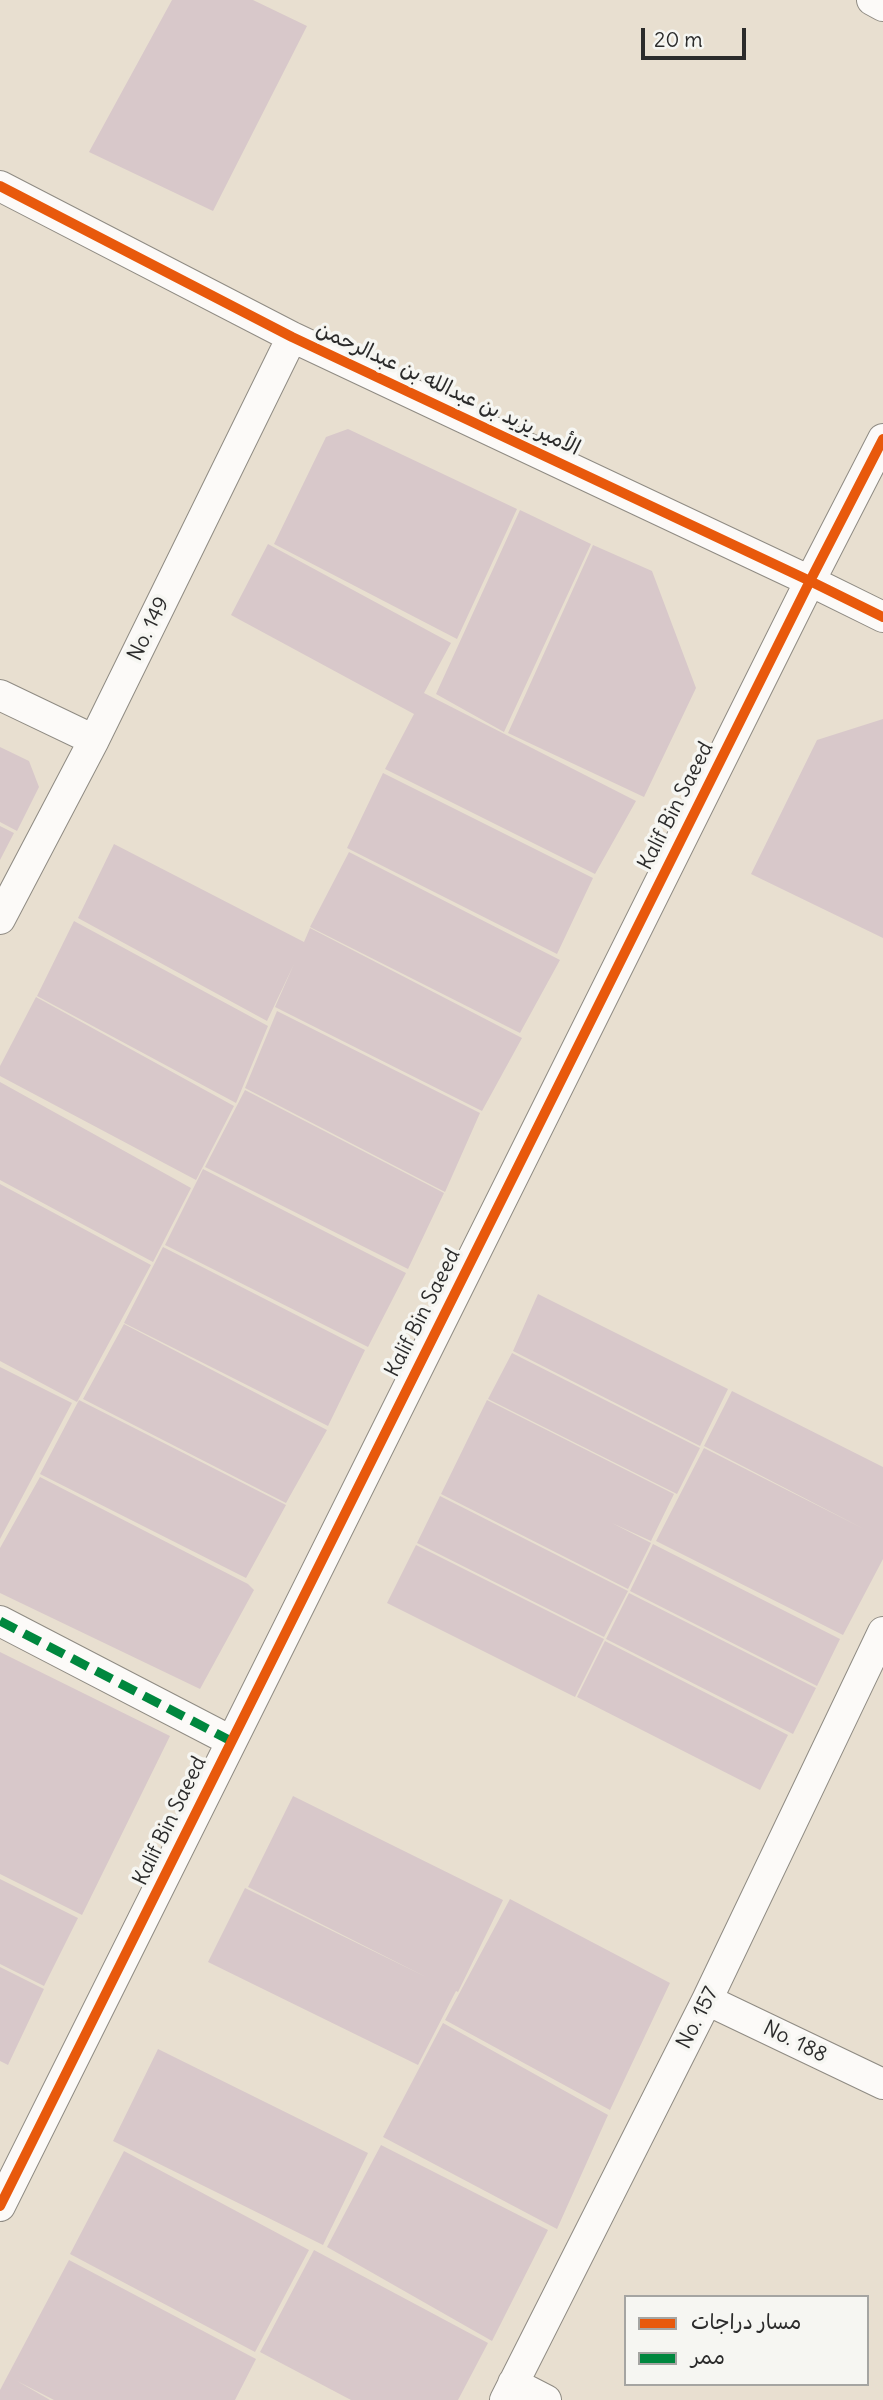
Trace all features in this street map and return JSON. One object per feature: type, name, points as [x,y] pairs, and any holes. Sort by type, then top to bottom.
[{"type":"street","points":[[872,0],[883,6]]},
{"type":"street","name":"الأمير يزيد بن عبدالله بن عبدالرحمن","points":[[0,186],[292,337],[883,617]]},
{"type":"street","name":"No. 149","points":[[0,919],[94,740],[292,337]]},
{"type":"street","name":"Kalif Bin Saeed","points":[[0,2206],[883,439]]},
{"type":"street","points":[[0,695],[94,740]]},
{"type":"street","points":[[0,1621],[231,1741]]},
{"type":"street","name":"No. 157","points":[[509,2391],[708,2000],[883,1632]]},
{"type":"street","name":"No. 188","points":[[708,2000],[883,2084]]},
{"type":"street","points":[[509,2391],[546,2400]]},
{"type":"building","points":[[172,0],[253,0],[307,26],[213,211],[89,152]]},
{"type":"building","points":[[348,429],[517,509],[457,639],[274,544],[326,437]]},
{"type":"building","points":[[520,510],[591,544],[504,732],[436,694]]},
{"type":"building","points":[[268,544],[451,643],[424,693],[636,801],[595,874],[385,769],[414,714],[231,615]]},
{"type":"building","points":[[593,545],[652,571],[696,688],[644,797],[508,733]]},
{"type":"building","points":[[883,719],[883,938],[751,874],[817,740]]},
{"type":"building","points":[[0,747],[29,761],[39,787],[17,831],[0,822]]},
{"type":"building","points":[[383,773],[593,878],[557,954],[347,848]]},
{"type":"building","points":[[0,826],[14,833],[0,860]]},
{"type":"building","points":[[114,844],[304,942],[310,928],[522,1038],[482,1111],[275,1007],[294,964],[267,1021],[78,918]]},
{"type":"building","points":[[349,852],[560,960],[520,1033],[310,927]]},
{"type":"building","points":[[74,921],[268,1026],[236,1103],[37,996]]},
{"type":"building","points":[[36,997],[234,1106],[196,1180],[0,1076],[0,1066]]},
{"type":"building","points":[[277,1011],[480,1113],[445,1192],[245,1088]]},
{"type":"building","points":[[0,1082],[191,1188],[153,1262],[0,1180]]},
{"type":"building","points":[[245,1090],[444,1193],[408,1269],[205,1167]]},
{"type":"building","points":[[203,1169],[406,1273],[368,1347],[165,1245]]},
{"type":"building","points":[[0,1184],[151,1265],[77,1402],[0,1361]]},
{"type":"building","points":[[163,1247],[365,1350],[328,1426],[124,1323]]},
{"type":"building","points":[[538,1294],[728,1389],[700,1446],[513,1351]]},
{"type":"building","points":[[124,1324],[327,1430],[286,1503],[83,1399]]},
{"type":"building","points":[[512,1353],[700,1448],[677,1494],[488,1399]]},
{"type":"building","points":[[0,1367],[72,1403],[0,1539]]},
{"type":"building","points":[[732,1391],[883,1467],[883,1559],[843,1635],[656,1541],[704,1448],[864,1529],[704,1446]]},
{"type":"building","points":[[79,1400],[286,1505],[246,1578],[40,1474]]},
{"type":"building","points":[[487,1400],[674,1494],[651,1541],[612,1523],[651,1543],[628,1589],[441,1494]]},
{"type":"building","points":[[40,1477],[248,1584],[254,1590],[200,1689],[0,1593],[0,1548]]},
{"type":"building","points":[[440,1496],[628,1591],[604,1637],[417,1543]]},
{"type":"building","points":[[653,1544],[840,1639],[817,1686],[630,1591]]},
{"type":"building","points":[[416,1545],[604,1639],[575,1697],[387,1603]]},
{"type":"building","points":[[629,1593],[816,1688],[793,1734],[606,1639]]},
{"type":"building","points":[[605,1641],[788,1735],[760,1790],[577,1697]]},
{"type":"building","points":[[0,1652],[170,1736],[82,1915],[0,1874]]},
{"type":"building","points":[[293,1796],[503,1900],[458,1992],[456,1991],[418,2065],[208,1962],[245,1888],[426,1977],[248,1887]]},
{"type":"building","points":[[0,1879],[78,1918],[44,1986],[0,1964]]},
{"type":"building","points":[[510,1899],[670,1983],[610,2110],[445,2020]]},
{"type":"building","points":[[0,1967],[44,1989],[8,2065],[0,2061]]},
{"type":"building","points":[[443,2023],[608,2115],[557,2229],[383,2137]]},
{"type":"building","points":[[158,2049],[368,2153],[323,2245],[113,2141]]},
{"type":"building","points":[[381,2145],[548,2230],[492,2341],[327,2247]]},
{"type":"building","points":[[124,2151],[309,2250],[255,2352],[70,2254]]},
{"type":"building","points":[[314,2250],[488,2343],[458,2400],[351,2400],[260,2352]]},
{"type":"building","points":[[69,2260],[256,2359],[235,2400],[54,2400],[17,2381],[50,2400],[0,2400],[0,2390]]},
{"type":"marked path","points":[[0,1621],[231,1741]]},
{"type":"cycle path","points":[[0,186],[292,337],[883,617]]},
{"type":"cycle path","points":[[0,2206],[883,439]]}]
